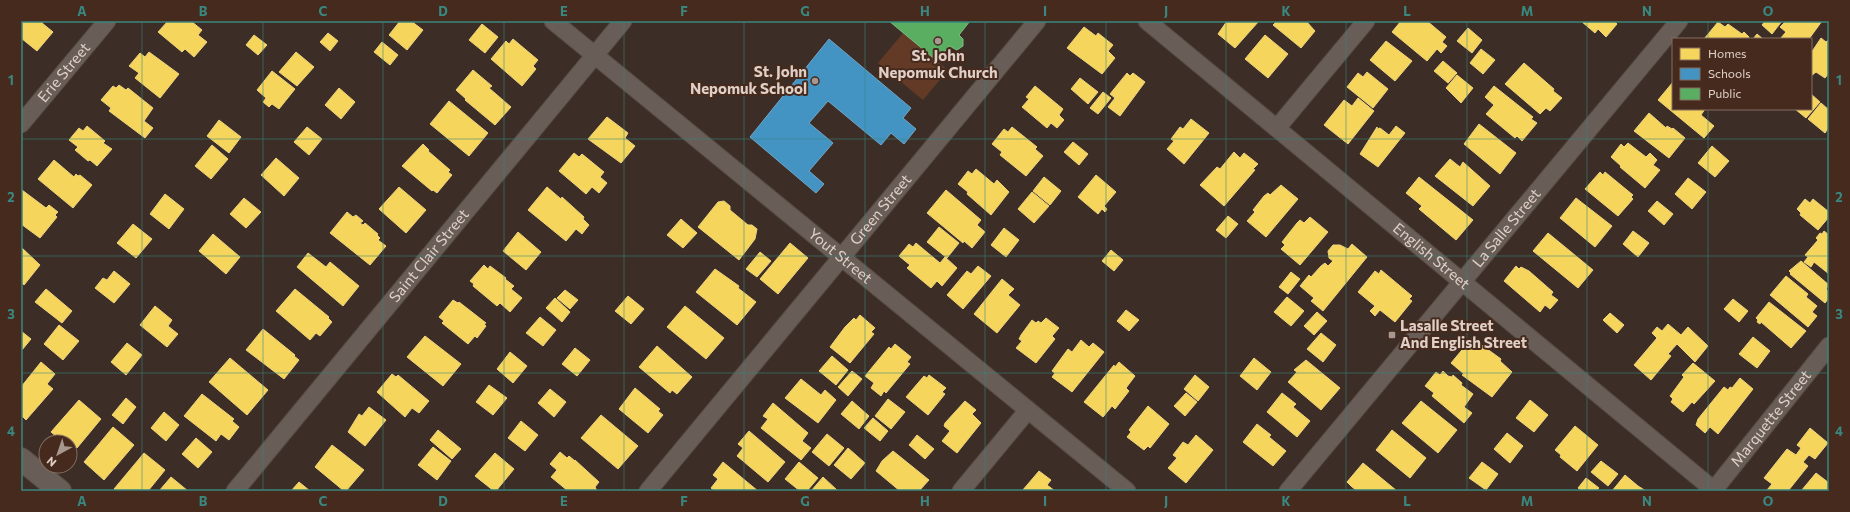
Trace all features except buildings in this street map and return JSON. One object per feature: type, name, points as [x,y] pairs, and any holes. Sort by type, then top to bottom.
[{"type":"street","name":"Erie Street","points":[[21,124],[107,21]]},
{"type":"street","name":"Yout Street","points":[[553,21],[1127,491]]},
{"type":"street","name":"Saint Clair Street","points":[[235,491],[624,21]]},
{"type":"street","name":"Green Street","points":[[648,491],[1037,21]]},
{"type":"street","name":"English Street","points":[[1147,21],[1714,491]]},
{"type":"street","points":[[1277,128],[1366,21]]},
{"type":"street","name":"La Salle Street","points":[[1288,491],[1679,21]]},
{"type":"street","name":"Marquette Street","points":[[1714,491],[1829,346]]},
{"type":"street","points":[[961,491],[1028,410]]},
{"type":"street","points":[[21,459],[60,491]]},
{"type":"shaded area","points":[[903,33],[948,70],[923,100],[878,63]]},
{"type":"place","name":"St. John Nepomuk Church","points":[[938,41]]},
{"type":"place","name":"St. John Nepomuk School","points":[[815,81]]},
{"type":"place","name":"Lasalle Street And English Street","points":[[1392,335]]}]
